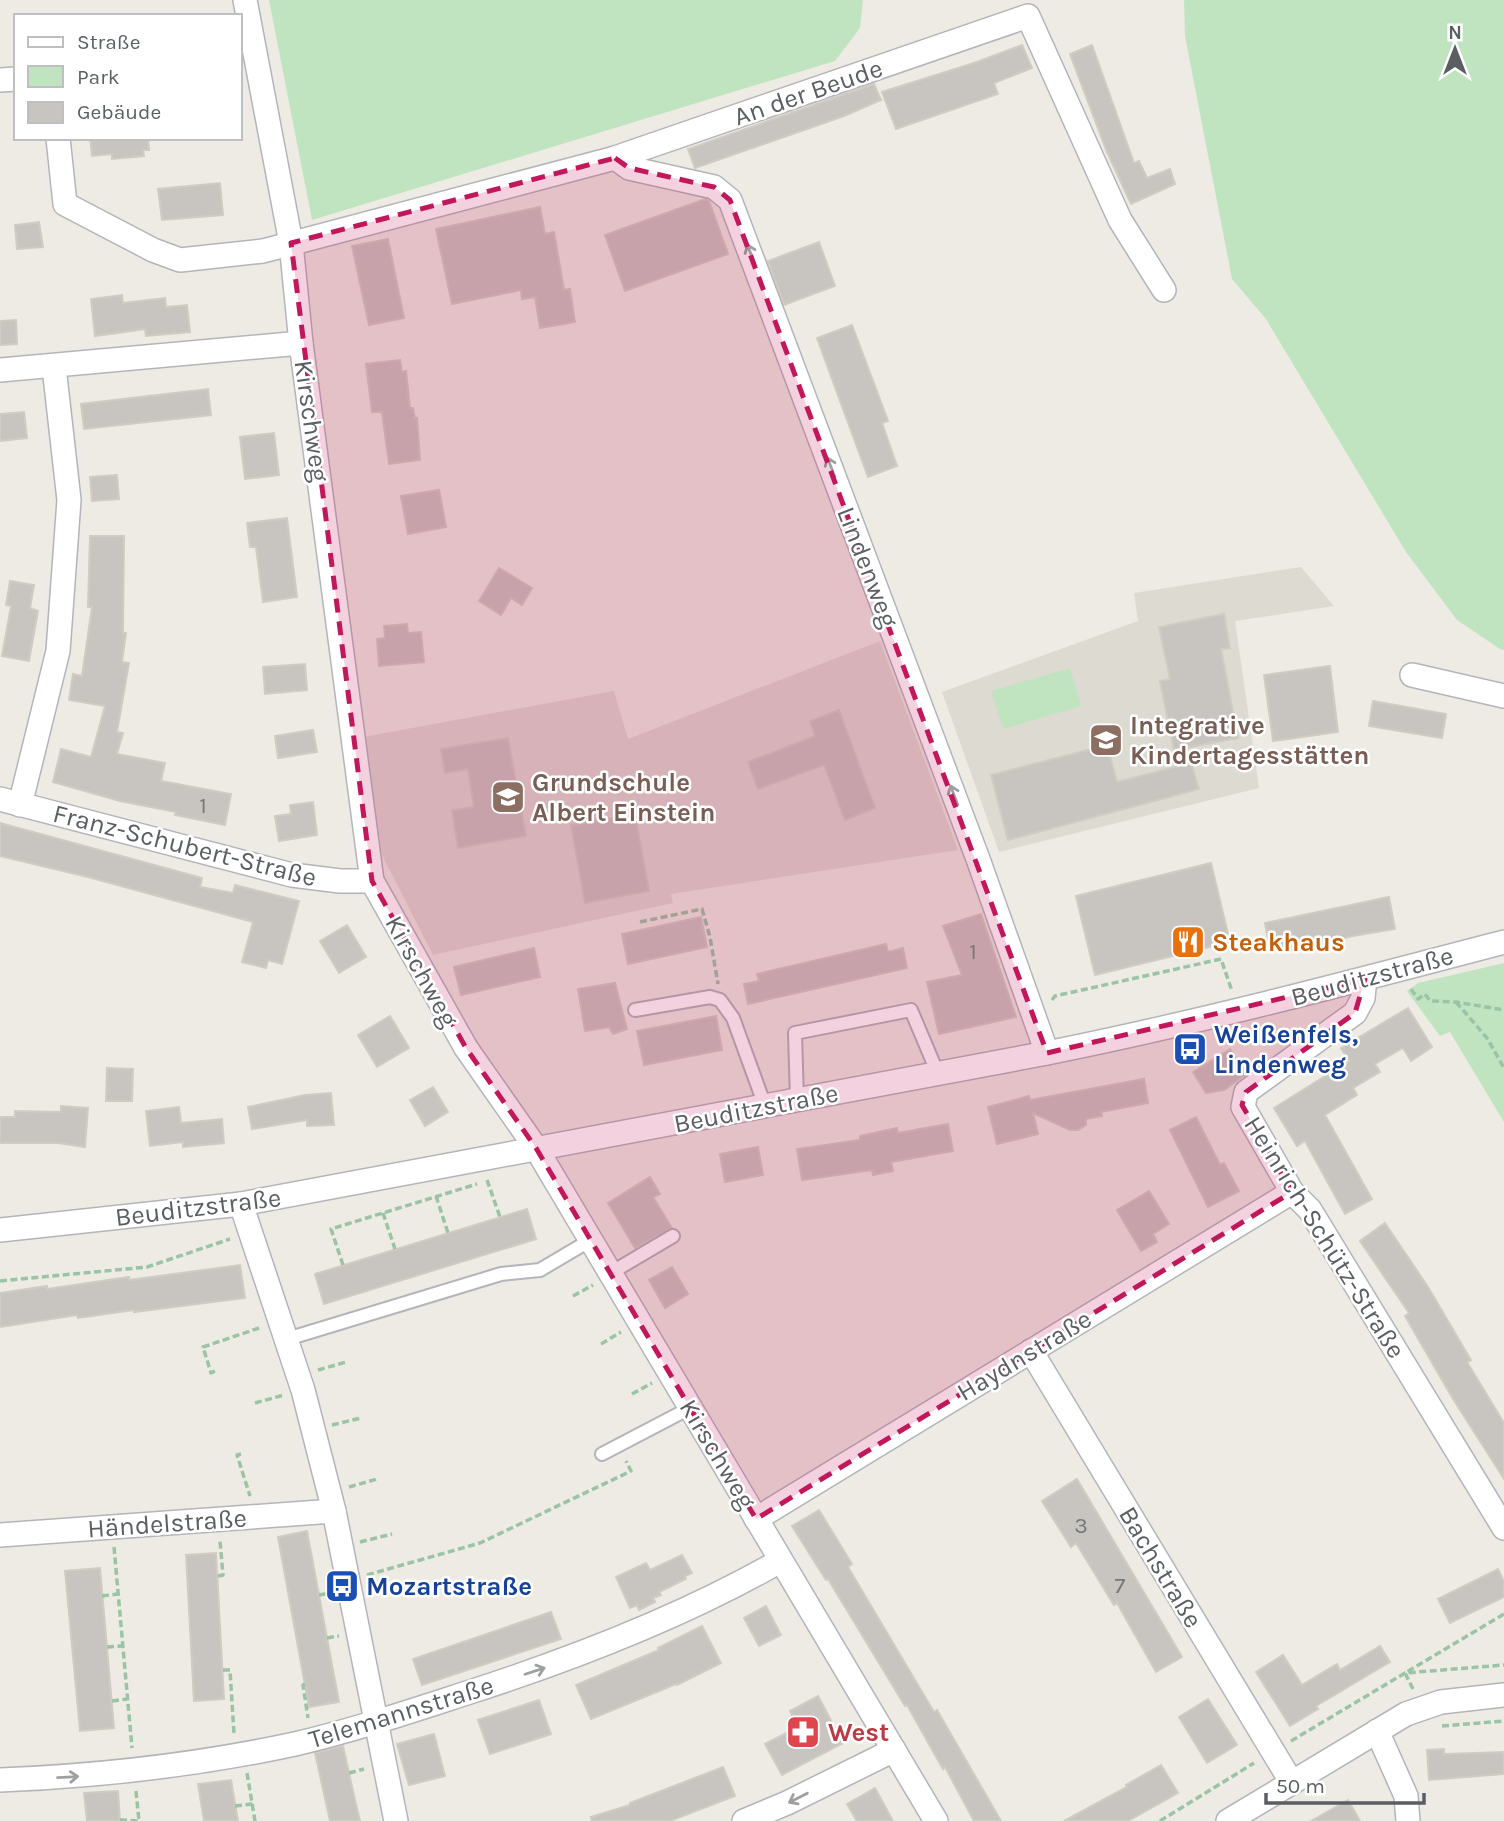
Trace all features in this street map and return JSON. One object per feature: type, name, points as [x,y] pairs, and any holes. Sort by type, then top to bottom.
[{"type":"street","name":"Kirschweg","points":[[245,0],[291,243],[301,343],[372,881],[466,1048],[536,1148],[936,1821]]},
{"type":"street","name":"An der Beude","points":[[58,140],[65,204],[153,250],[180,260],[263,251],[615,158],[1028,16],[1120,220],[1164,290]]},
{"type":"street","name":"Lindenweg","points":[[615,158],[629,168],[714,187],[730,200],[978,859],[1047,1053]]},
{"type":"street","points":[[0,370],[301,343]]},
{"type":"street","points":[[10,802],[58,650],[69,500],[54,367]]},
{"type":"street","points":[[1412,676],[1504,696]]},
{"type":"street","name":"Franz-Schubert-Straße","points":[[10,802],[292,875],[340,881],[372,881]]},
{"type":"street","name":"Beuditzstraße","points":[[0,1230],[241,1205],[1047,1053],[1150,1032],[1504,942]]},
{"type":"street","name":"Heinrich-Schütz-Straße","points":[[1365,979],[1363,998],[1355,1013],[1251,1088],[1243,1097],[1243,1107],[1292,1192],[1310,1210],[1504,1528]]},
{"type":"street","name":"Haydnstraße","points":[[756,1519],[1292,1192]]},
{"type":"street","points":[[241,1205],[284,1330],[306,1381],[337,1500],[348,1580],[396,1821]]},
{"type":"street","name":"Bachstraße","points":[[1031,1351],[1292,1783]]},
{"type":"street","name":"Händelstraße","points":[[0,1535],[251,1517],[337,1500]]},
{"type":"street","name":"Telemannstraße","points":[[0,1780],[84,1777],[134,1771],[241,1754],[376,1722],[544,1668],[705,1601],[780,1561]]},
{"type":"street","points":[[1228,1821],[1423,1706],[1504,1695]]},
{"type":"street","points":[[1377,1731],[1406,1796],[1408,1821]]},
{"type":"street","points":[[744,1821],[787,1803],[894,1750]]},
{"type":"lane","points":[[635,1010],[710,997],[720,1000],[733,1018],[765,1105]]},
{"type":"lane","points":[[797,1100],[794,1033],[911,1010],[937,1074]]},
{"type":"lane","points":[[609,1274],[673,1236]]},
{"type":"lane","points":[[284,1330],[501,1274],[540,1270],[589,1241]]},
{"type":"lane","points":[[602,1454],[690,1408]]},
{"type":"path","points":[[640,922],[702,909],[710,937],[720,1000]]},
{"type":"path","points":[[1037,1022],[1055,996],[1221,958],[1232,987]]},
{"type":"path","points":[[1413,991],[1418,999],[1425,994],[1430,1001],[1456,1002],[1504,1010]]},
{"type":"path","points":[[1456,1002],[1488,1038],[1504,1068]]},
{"type":"path","points":[[342,1265],[331,1229],[488,1180],[500,1217]]},
{"type":"path","points":[[436,1196],[448,1233]]},
{"type":"path","points":[[383,1213],[395,1249]]},
{"type":"path","points":[[0,1282],[147,1267],[215,1246],[250,1230]]},
{"type":"path","points":[[215,1371],[211,1373],[203,1346],[284,1330]]},
{"type":"path","points":[[255,1403],[346,1362]]},
{"type":"path","points":[[324,1427],[361,1418]]},
{"type":"path","points":[[348,1580],[480,1543],[631,1471],[618,1446]]},
{"type":"path","points":[[241,1454],[237,1455],[250,1496],[251,1517]]},
{"type":"path","points":[[337,1500],[377,1479]]},
{"type":"path","points":[[218,1576],[223,1575],[219,1520]]},
{"type":"path","points":[[112,1527],[139,1821],[120,1820]]},
{"type":"path","points":[[352,1544],[392,1534]]},
{"type":"path","points":[[102,1596],[118,1594]]},
{"type":"path","points":[[1160,1821],[1504,1614]]},
{"type":"path","points":[[107,1647],[122,1646]]},
{"type":"path","points":[[1405,1673],[1504,1665]]},
{"type":"path","points":[[223,1670],[230,1670],[233,1728],[255,1821]]},
{"type":"path","points":[[1405,1673],[1423,1706]]},
{"type":"path","points":[[305,1684],[311,1739]]},
{"type":"path","points":[[112,1701],[127,1699]]},
{"type":"path","points":[[349,1773],[367,1769]]},
{"type":"path","points":[[235,1806],[253,1804]]},
{"type":"highlighted area","points":[[615,158],[629,168],[714,187],[730,200],[1047,1053],[1365,979],[1355,1013],[1246,1092],[1242,1105],[1292,1192],[756,1519],[536,1148],[466,1048],[372,881],[291,243]]},
{"type":"shaded area","name":"Integrative Kindertagesstätten","points":[[1301,567],[1334,606],[1235,621],[1259,788],[999,852],[942,692],[1138,621],[1134,593]]},
{"type":"shaded area","points":[[880,641],[958,850],[671,894],[673,903],[433,955],[382,855],[363,737],[614,691],[628,739]]},
{"type":"green space","points":[[269,0],[863,0],[860,28],[835,61],[312,220]]},
{"type":"green space","points":[[1184,0],[1504,0],[1504,650],[1457,620],[1406,552],[1266,319],[1232,279],[1185,36]]},
{"type":"green space","points":[[1070,668],[1081,706],[1003,729],[991,691]]},
{"type":"green space","points":[[1504,963],[1504,1122],[1450,1032],[1440,1036],[1407,991],[1418,983]]},
{"type":"building","points":[[1022,45],[1032,68],[994,83],[998,94],[896,129],[882,92]]},
{"type":"building","points":[[1092,45],[1134,163],[1139,161],[1147,178],[1170,169],[1175,184],[1131,204],[1107,152],[1070,54]]},
{"type":"building","points":[[874,84],[881,100],[844,116],[695,168],[688,149]]},
{"type":"building","points":[[90,140],[148,140],[149,150],[143,150],[144,156],[112,159],[112,154],[92,156]]},
{"type":"building","points":[[220,183],[223,215],[162,220],[158,189]]},
{"type":"building","points":[[705,199],[709,201],[728,254],[625,291],[605,235]]},
{"type":"building","points":[[540,207],[545,234],[554,232],[564,290],[570,289],[575,322],[540,328],[535,297],[522,299],[521,290],[452,304],[436,229]]},
{"type":"building","points":[[39,222],[43,247],[17,249],[15,225]]},
{"type":"building","points":[[388,239],[404,318],[369,325],[352,246]]},
{"type":"building","points":[[819,242],[835,286],[784,305],[768,261]]},
{"type":"building","points":[[122,295],[123,303],[165,298],[166,307],[187,305],[190,332],[146,336],[145,329],[95,336],[91,299]]},
{"type":"building","points":[[16,320],[17,344],[0,345],[0,321]]},
{"type":"building","points":[[852,325],[888,421],[882,423],[897,466],[868,477],[817,338]]},
{"type":"building","points":[[400,360],[402,372],[406,371],[410,408],[413,408],[415,419],[417,418],[420,460],[389,464],[382,412],[372,412],[366,364]]},
{"type":"building","points":[[208,389],[211,415],[84,429],[81,404]]},
{"type":"building","points":[[24,412],[27,438],[0,441],[0,414]]},
{"type":"building","points":[[274,433],[279,475],[245,479],[240,437]]},
{"type":"building","points":[[117,475],[119,499],[92,501],[90,477]]},
{"type":"building","points":[[439,490],[446,527],[408,534],[401,496]]},
{"type":"building","points":[[287,518],[297,597],[263,602],[256,547],[250,547],[247,523]]},
{"type":"building","points":[[90,536],[124,536],[123,633],[126,633],[122,662],[129,663],[117,732],[123,733],[117,754],[165,763],[161,781],[231,794],[225,825],[175,815],[176,812],[120,801],[53,782],[61,749],[91,757],[105,706],[69,700],[73,674],[82,676],[92,607],[88,607]]},
{"type":"building","points":[[499,568],[532,588],[522,605],[511,598],[501,615],[479,601]]},
{"type":"building","points":[[10,581],[34,585],[30,608],[38,611],[29,661],[2,656],[11,606],[6,605]]},
{"type":"building","points":[[1224,614],[1230,648],[1221,649],[1238,738],[1174,750],[1160,681],[1170,679],[1159,627]]},
{"type":"building","points":[[407,624],[408,633],[421,632],[424,662],[379,666],[377,639],[385,638],[384,626]]},
{"type":"building","points":[[305,664],[307,690],[265,694],[263,667]]},
{"type":"building","points":[[1330,666],[1338,732],[1273,741],[1264,675]]},
{"type":"building","points":[[1373,701],[1446,714],[1442,738],[1369,726]]},
{"type":"building","points":[[839,710],[875,808],[845,820],[824,765],[758,789],[748,762],[815,736],[810,721]]},
{"type":"building","points":[[313,730],[317,752],[278,758],[275,736]]},
{"type":"building","points":[[508,738],[526,836],[458,848],[452,810],[474,807],[468,769],[445,773],[441,749]]},
{"type":"building","points":[[1107,745],[1117,782],[1191,763],[1199,789],[1008,840],[991,775]]},
{"type":"building","points":[[313,802],[317,835],[279,841],[275,816],[291,814],[290,805]]},
{"type":"building","points":[[635,814],[649,891],[585,903],[571,825]]},
{"type":"building","points":[[0,823],[202,878],[200,887],[233,893],[235,885],[299,901],[282,964],[268,960],[266,968],[242,962],[253,922],[0,856]]},
{"type":"building","points":[[1211,863],[1230,942],[1095,975],[1076,896]]},
{"type":"building","points":[[1389,897],[1395,929],[1284,952],[1282,942],[1269,945],[1265,923]]},
{"type":"building","points":[[981,914],[1016,1017],[939,1034],[927,982],[962,975],[943,926]]},
{"type":"building","points":[[701,917],[707,947],[628,964],[622,934]]},
{"type":"building","points":[[347,925],[366,957],[339,973],[320,941]]},
{"type":"building","points":[[886,944],[888,952],[903,948],[907,968],[748,1004],[744,984],[759,981],[757,974]]},
{"type":"building","points":[[534,948],[540,977],[461,995],[454,967]]},
{"type":"building","points":[[615,983],[627,1029],[613,1034],[609,1027],[585,1031],[578,989]]},
{"type":"building","points":[[1408,1008],[1432,1047],[1411,1061],[1403,1048],[1375,1064],[1380,1072],[1353,1088],[1357,1095],[1325,1115],[1372,1199],[1345,1214],[1305,1141],[1297,1146],[1274,1108],[1349,1061],[1341,1048]]},
{"type":"building","points":[[390,1016],[409,1048],[377,1067],[358,1035]]},
{"type":"building","points":[[716,1016],[722,1050],[644,1065],[637,1031]]},
{"type":"building","points":[[1230,1049],[1246,1074],[1224,1090],[1206,1093],[1193,1072]]},
{"type":"building","points":[[107,1068],[133,1069],[132,1101],[106,1101]]},
{"type":"building","points":[[1144,1079],[1148,1103],[1101,1112],[1102,1116],[1086,1119],[1086,1125],[1078,1130],[1070,1130],[1033,1113],[1038,1134],[997,1144],[988,1107],[1029,1096],[1030,1100]]},
{"type":"building","points":[[433,1087],[448,1112],[425,1126],[410,1100]]},
{"type":"building","points":[[331,1093],[334,1125],[307,1126],[307,1120],[252,1129],[248,1107],[305,1095]]},
{"type":"building","points":[[61,1106],[88,1108],[85,1147],[58,1143],[0,1143],[0,1117],[15,1117],[15,1111],[61,1112]]},
{"type":"building","points":[[179,1107],[181,1123],[222,1119],[224,1143],[183,1147],[183,1142],[150,1146],[146,1111]]},
{"type":"building","points":[[1196,1117],[1220,1165],[1224,1163],[1239,1191],[1208,1207],[1170,1130]]},
{"type":"building","points":[[948,1124],[953,1151],[891,1162],[893,1171],[873,1175],[872,1170],[802,1180],[797,1149],[860,1140],[860,1136],[897,1128],[898,1133]]},
{"type":"building","points":[[758,1147],[763,1175],[725,1182],[720,1154]]},
{"type":"building","points":[[650,1177],[660,1194],[653,1197],[672,1228],[635,1248],[608,1203]]},
{"type":"building","points":[[1149,1191],[1169,1224],[1153,1234],[1157,1242],[1141,1251],[1117,1210]]},
{"type":"building","points":[[527,1209],[536,1239],[324,1304],[315,1274]]},
{"type":"building","points":[[1385,1223],[1428,1287],[1471,1360],[1467,1362],[1504,1423],[1504,1479],[1405,1316],[1409,1313],[1360,1241]]},
{"type":"building","points":[[240,1265],[245,1298],[78,1318],[77,1315],[0,1327],[0,1293]]},
{"type":"building","points":[[672,1267],[688,1294],[665,1308],[649,1280]]},
{"type":"building","points":[[1077,1479],[1182,1657],[1156,1672],[1117,1603],[1114,1605],[1076,1543],[1071,1547],[1042,1501]]},
{"type":"building","points":[[819,1510],[852,1564],[848,1567],[934,1712],[937,1710],[1001,1821],[974,1821],[907,1705],[905,1706],[828,1579],[826,1580],[792,1526]]},
{"type":"building","points":[[307,1531],[339,1702],[309,1707],[278,1537]]},
{"type":"building","points":[[216,1553],[224,1699],[194,1701],[186,1555]]},
{"type":"building","points":[[682,1555],[692,1573],[685,1576],[686,1579],[659,1592],[661,1595],[653,1598],[655,1602],[639,1610],[637,1605],[630,1608],[616,1577],[646,1563],[650,1570]]},
{"type":"building","points":[[100,1568],[114,1728],[80,1731],[65,1571]]},
{"type":"building","points":[[1498,1569],[1504,1582],[1504,1597],[1450,1623],[1438,1599]]},
{"type":"building","points":[[766,1606],[781,1635],[759,1646],[744,1618]]},
{"type":"building","points":[[551,1612],[561,1639],[422,1685],[413,1659]]},
{"type":"building","points":[[702,1626],[721,1663],[677,1685],[591,1719],[576,1685],[659,1650],[658,1648]]},
{"type":"building","points":[[1380,1646],[1390,1662],[1316,1706],[1318,1709],[1290,1726],[1256,1672],[1283,1655],[1302,1685],[1337,1664],[1340,1670]]},
{"type":"building","points":[[818,1696],[843,1743],[782,1775],[765,1744],[798,1727],[790,1711]]},
{"type":"building","points":[[1208,1699],[1237,1745],[1207,1763],[1179,1717]]},
{"type":"building","points":[[539,1700],[551,1734],[490,1754],[478,1720]]},
{"type":"building","points":[[434,1734],[445,1776],[409,1785],[397,1744]]},
{"type":"building","points":[[343,1746],[360,1821],[330,1821],[315,1753]]},
{"type":"building","points":[[1444,1749],[1444,1754],[1504,1752],[1504,1774],[1429,1780],[1427,1750]]},
{"type":"building","points":[[1161,1765],[1178,1793],[1128,1821],[1064,1821],[1127,1787],[1126,1785]]},
{"type":"building","points":[[723,1767],[735,1796],[670,1821],[592,1821],[591,1817],[630,1805]]},
{"type":"building","points":[[231,1780],[238,1821],[204,1821],[198,1784]]},
{"type":"building","points":[[875,1788],[893,1821],[857,1821],[847,1804]]},
{"type":"building","points":[[118,1791],[120,1821],[87,1821],[84,1793]]},
{"type":"building","points":[[1348,1800],[1360,1821],[1311,1821]]},
{"type":"place","name":"Integrative Kindertagesstätten","points":[[1106,740]]},
{"type":"place","name":"Grundschule Albert Einstein","points":[[508,797]]},
{"type":"place","name":"Steakhaus","points":[[1188,942]]},
{"type":"place","name":"Weißenfels, Lindenweg","points":[[1190,1049]]},
{"type":"place","name":"Mozartstraße","points":[[342,1586]]},
{"type":"place","name":"West","points":[[803,1732]]}]
